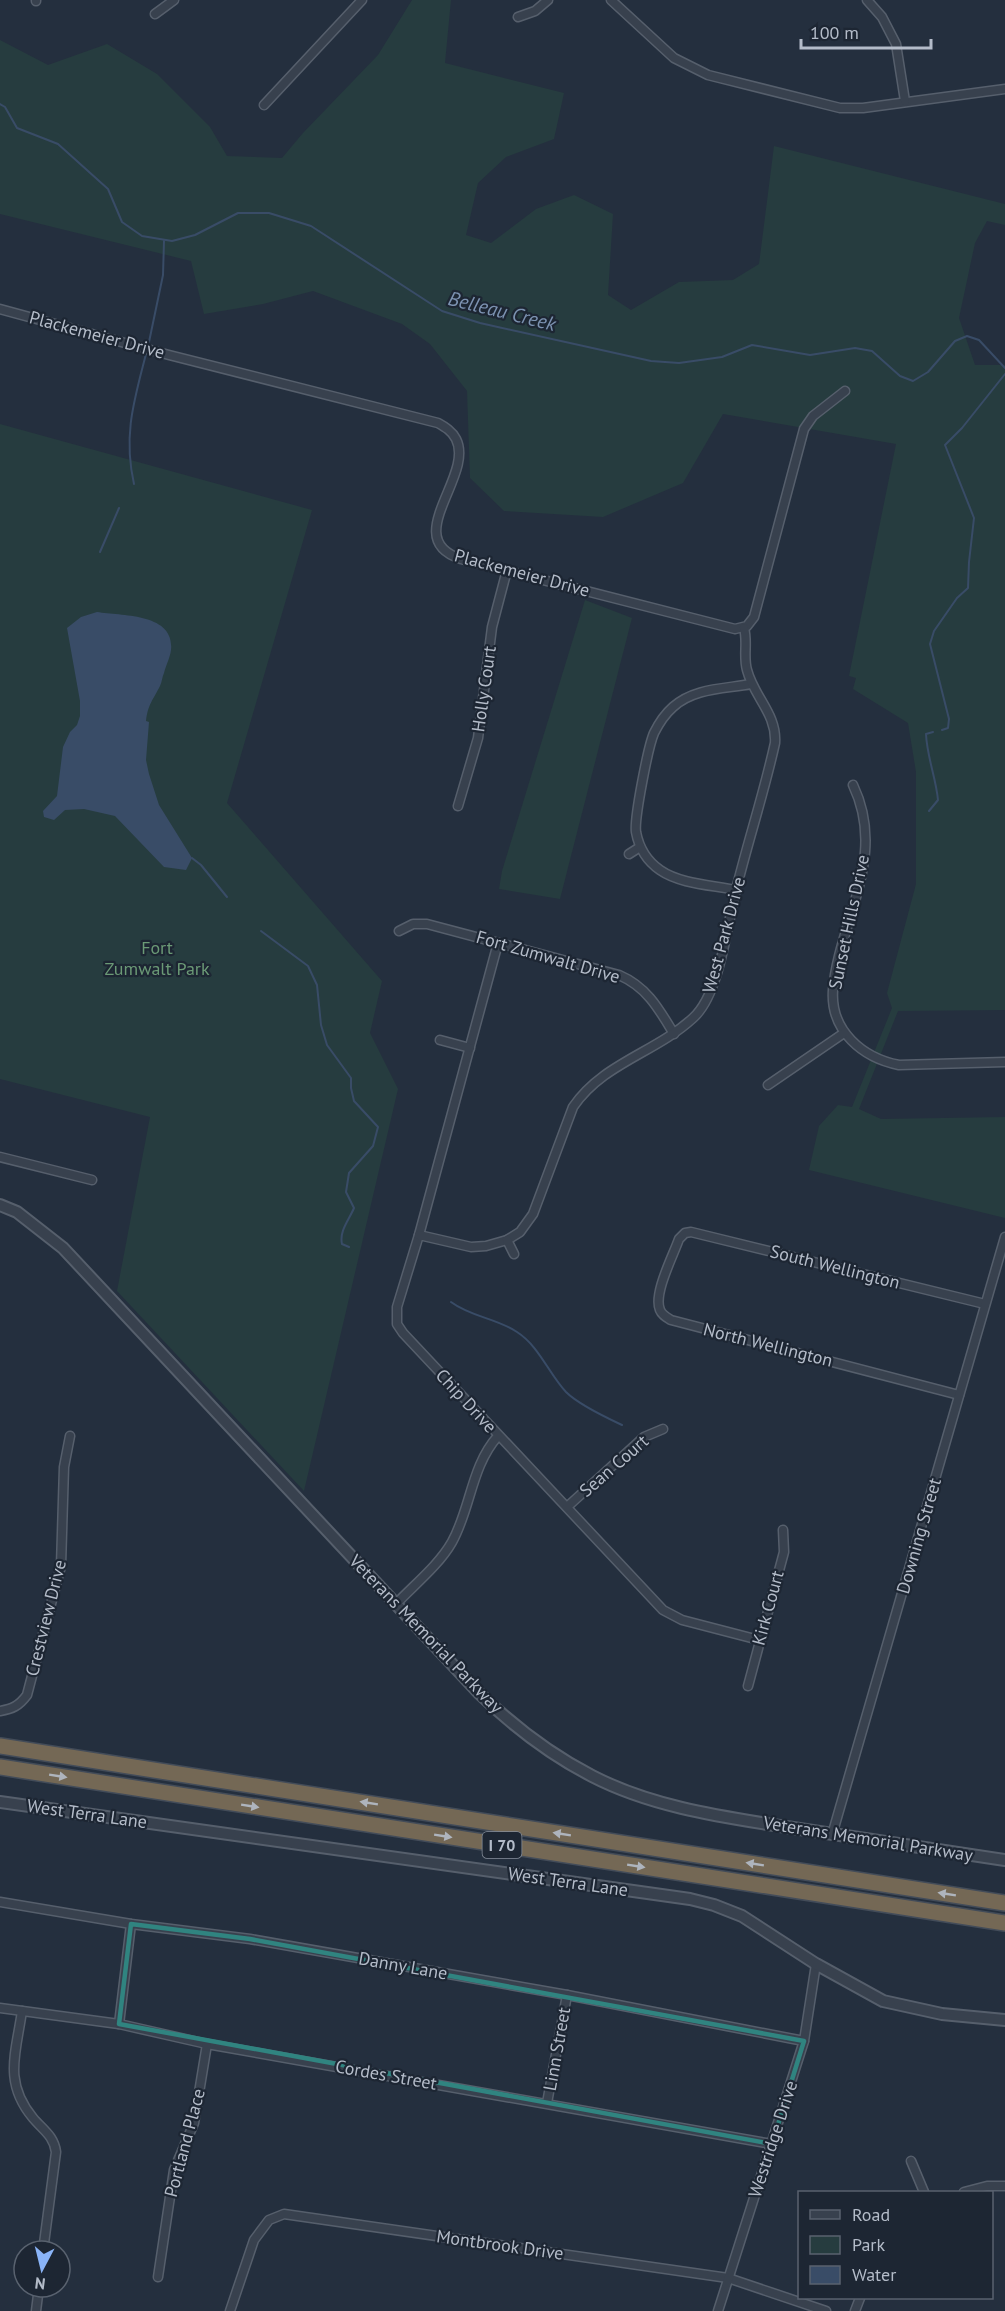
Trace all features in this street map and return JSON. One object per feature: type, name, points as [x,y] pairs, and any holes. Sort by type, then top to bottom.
[{"type":"highway","name":"I 70","points":[[0,1746],[1005,1903]]},
{"type":"highway","name":"I 70","points":[[0,1767],[1005,1923]]},
{"type":"street","points":[[155,14],[174,0]]},
{"type":"street","points":[[518,17],[536,11],[548,0]]},
{"type":"street","points":[[610,0],[674,58],[708,75],[840,108],[862,108],[1005,89]]},
{"type":"street","points":[[867,0],[882,17],[896,44],[905,101]]},
{"type":"street","points":[[264,105],[357,2]]},
{"type":"street","name":"Plackemeier Drive","points":[[0,309],[169,355],[438,423],[455,437],[458,454],[455,471],[438,519],[439,547],[451,556],[721,627],[744,628]]},
{"type":"street","points":[[744,628],[754,616],[804,429],[813,416],[845,391]]},
{"type":"street","name":"Holly Court","points":[[458,806],[478,738],[492,627],[507,570]]},
{"type":"street","name":"West Park Drive","points":[[507,1240],[520,1232],[533,1214],[573,1107],[583,1093],[596,1080],[674,1034],[692,1019],[705,1005],[716,978],[736,890],[775,743],[774,725],[751,684],[746,668],[744,628]]},
{"type":"street","points":[[736,890],[681,879],[652,864],[640,847],[636,831],[636,817],[653,736],[659,723],[674,706],[692,695],[751,684]]},
{"type":"street","name":"Sunset Hills Drive","points":[[844,1033],[838,1020],[833,993],[837,964],[857,893],[865,851],[863,807],[853,785]]},
{"type":"street","points":[[629,854],[640,847]]},
{"type":"street","name":"Fort Zumwalt Drive","points":[[399,931],[413,924],[427,924],[625,978],[647,994],[674,1034]]},
{"type":"street","name":"Chip Drive","points":[[498,943],[419,1235],[399,1296],[397,1324],[498,1436],[663,1610],[682,1620],[759,1640]]},
{"type":"street","points":[[768,1084],[844,1033],[861,1050],[889,1063],[899,1065],[1005,1062]]},
{"type":"street","points":[[440,1040],[470,1048]]},
{"type":"street","points":[[0,1157],[92,1179]]},
{"type":"street","name":"Veterans Memorial Parkway","points":[[0,1205],[17,1212],[63,1248],[485,1700],[553,1754],[593,1777],[675,1806],[832,1835],[1005,1860]]},
{"type":"street","name":"South Wellington","points":[[686,1233],[691,1232],[985,1304]]},
{"type":"street","name":"North Wellington","points":[[686,1233],[680,1239],[659,1293],[658,1303],[661,1313],[670,1320],[959,1395]]},
{"type":"street","points":[[419,1235],[471,1247],[486,1246],[507,1240],[514,1254]]},
{"type":"street","name":"Downing Street","points":[[832,1835],[1005,1238]]},
{"type":"street","name":"Sean Court","points":[[567,1507],[644,1437],[663,1430]]},
{"type":"street","name":"Crestview Drive","points":[[0,1711],[21,1704],[27,1695],[56,1588],[63,1543],[64,1467],[70,1436]]},
{"type":"street","points":[[396,1604],[441,1557],[453,1540],[482,1457],[498,1436]]},
{"type":"street","name":"Kirk Court","points":[[748,1686],[784,1552],[783,1530]]},
{"type":"street","name":"West Terra Lane","points":[[0,1802],[690,1899],[742,1916],[816,1964],[884,2001],[942,2014],[1005,2020]]},
{"type":"street","name":"Danny Lane","points":[[0,1902],[131,1924],[250,1939],[567,1995],[804,2041]]},
{"type":"street","points":[[119,2024],[131,1924]]},
{"type":"street","name":"Westridge Drive","points":[[718,2311],[804,2041],[816,1964]]},
{"type":"street","name":"Linn Street","points":[[547,2103],[567,1995]]},
{"type":"street","name":"Cordes Street","points":[[0,2008],[119,2024],[207,2044],[772,2144]]},
{"type":"street","points":[[22,2011],[13,2077],[18,2096],[33,2118],[51,2136],[56,2152],[45,2239]]},
{"type":"street","name":"Portland Place","points":[[158,2277],[174,2170],[194,2123],[207,2044]]},
{"type":"street","points":[[911,2161],[923,2191]]},
{"type":"street","points":[[975,2191],[1005,2186]]},
{"type":"street","name":"Montbrook Drive","points":[[230,2311],[254,2240],[269,2220],[284,2214],[729,2278],[826,2311]]},
{"type":"highlighted area","points":[[131,1924],[250,1939],[804,2041],[772,2144],[119,2024]]},
{"type":"green space","points":[[412,0],[451,0],[445,63],[564,93],[554,139],[506,157],[478,183],[466,235],[491,243],[536,209],[574,195],[613,214],[608,295],[631,310],[679,282],[733,280],[759,264],[774,146],[1005,204],[1005,225],[987,221],[975,243],[959,318],[975,365],[1005,365],[1005,1010],[898,1011],[859,1109],[881,1119],[1005,1117],[1005,1218],[809,1170],[819,1126],[838,1105],[852,1107],[892,1008],[887,993],[916,884],[916,772],[908,723],[853,689],[856,678],[849,676],[896,444],[723,414],[683,483],[603,517],[504,511],[470,478],[467,391],[430,344],[402,324],[313,291],[263,304],[204,314],[191,261],[0,214],[0,40],[48,65],[107,44],[157,74],[210,127],[227,156],[282,158],[378,55]]},
{"type":"green space","name":"Fort Zumwalt Park","points":[[0,424],[312,510],[227,803],[382,981],[370,1033],[398,1089],[304,1491],[117,1291],[150,1117],[0,1079]]},
{"type":"green space","points":[[585,600],[632,618],[560,899],[499,889],[502,871]]},
{"type":"water","points":[[97,612],[145,619],[165,629],[170,638],[170,656],[147,715],[146,721],[149,722],[146,760],[159,805],[192,858],[186,870],[164,867],[115,816],[84,809],[65,810],[54,820],[44,817],[43,811],[57,796],[63,747],[80,716],[80,701],[67,628],[81,617]]},
{"type":"waterway","name":"Belleau Creek","points":[[0,104],[5,107],[17,128],[58,144],[108,189],[122,222],[142,236],[172,241],[195,235],[238,213],[269,213],[311,226],[442,311],[480,323],[651,361],[679,363],[722,357],[752,345],[810,355],[855,348],[872,351],[900,376],[913,381],[928,372],[955,341],[967,336],[979,340],[1005,368]]},
{"type":"waterway","points":[[149,342],[163,275],[164,241]]},
{"type":"waterway","points":[[134,484],[130,450],[131,418],[146,354]]},
{"type":"waterway","points":[[942,730],[948,728],[949,719],[930,644],[934,631],[957,598],[968,588],[974,518],[945,445],[962,428],[1005,374]]},
{"type":"waterway","points":[[100,552],[119,508]]},
{"type":"waterway","points":[[929,811],[938,800],[926,734],[933,732]]},
{"type":"waterway","points":[[192,858],[201,865],[227,897]]},
{"type":"waterway","points":[[261,931],[308,966],[317,985],[321,1025],[327,1045],[351,1078],[354,1101],[378,1127],[373,1146],[349,1173],[346,1192],[354,1208],[341,1239],[342,1244],[349,1247]]},
{"type":"waterway","points":[[451,1302],[517,1332],[538,1352],[566,1392],[622,1425]]}]
